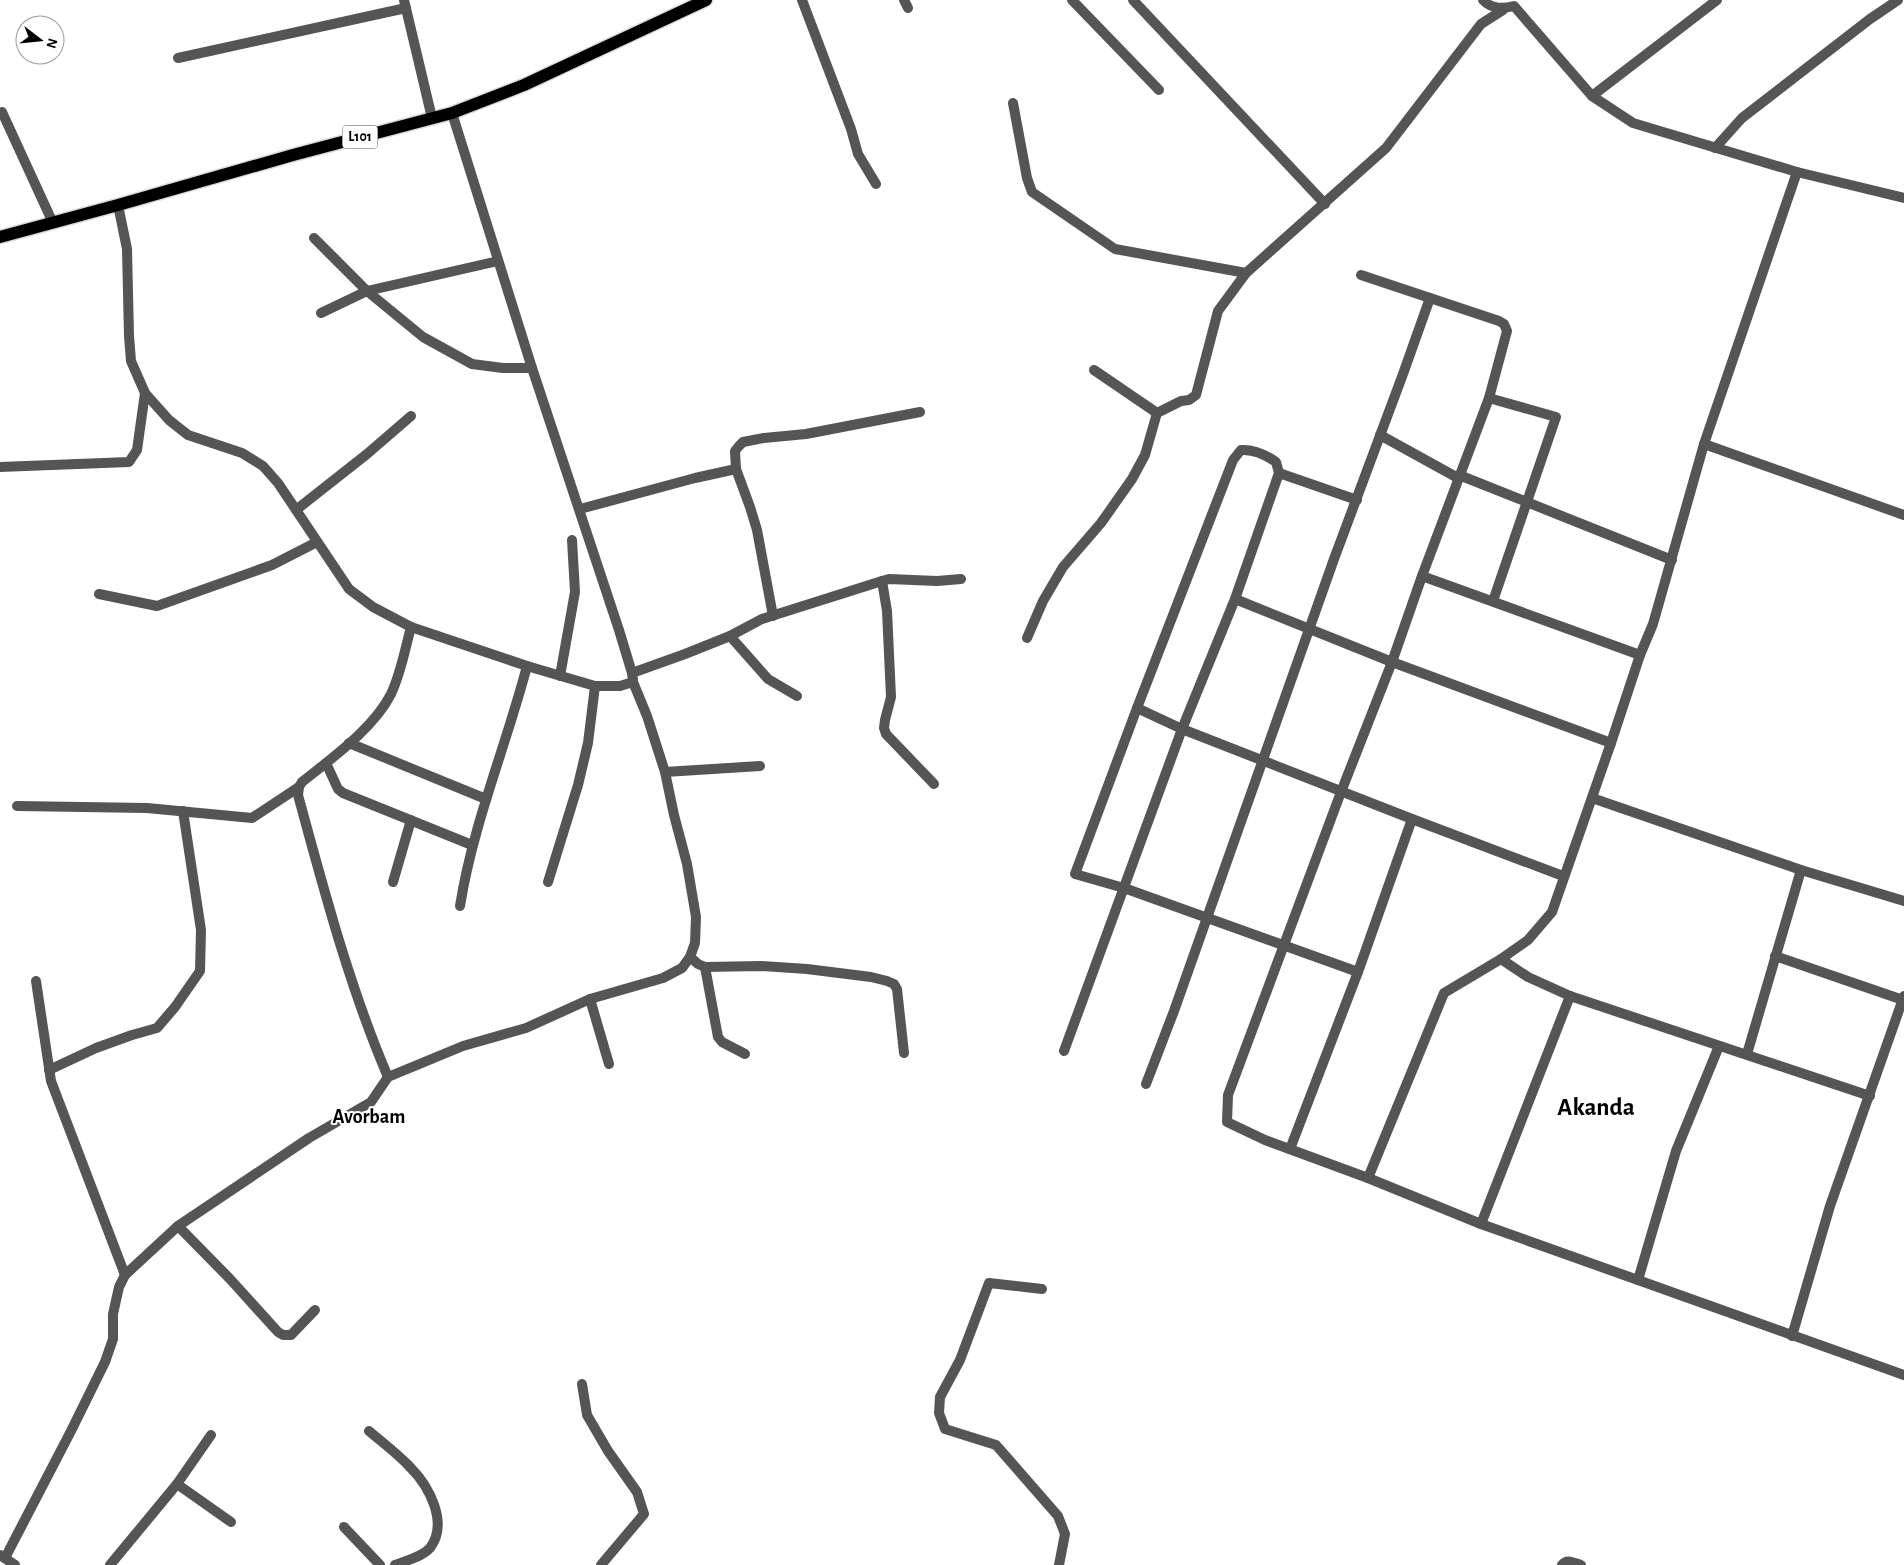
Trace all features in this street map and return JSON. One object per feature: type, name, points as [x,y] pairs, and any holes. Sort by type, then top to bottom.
[{"type":"main road","name":"L101","points":[[0,237],[293,155],[452,113],[524,85],[706,0]]},
{"type":"street","points":[[802,0],[851,129],[858,154],[876,184]]},
{"type":"street","points":[[1072,0],[1159,90]]},
{"type":"street","points":[[1134,0],[1325,204]]},
{"type":"street","points":[[1592,96],[1717,0]]},
{"type":"street","points":[[1715,148],[1742,118],[1870,19],[1898,0]]},
{"type":"street","points":[[1482,24],[1485,2],[1503,10]]},
{"type":"street","points":[[1027,638],[1043,600],[1063,567],[1101,523],[1132,479],[1145,456],[1158,413],[1181,401],[1189,400],[1196,395],[1218,311],[1246,273],[1386,148],[1482,24],[1503,10],[1519,3],[1592,96],[1633,123],[1797,172],[1904,198]]},
{"type":"street","points":[[178,58],[405,4],[432,118]]},
{"type":"street","points":[[1013,103],[1027,178],[1032,192],[1115,249],[1246,273]]},
{"type":"street","points":[[2,112],[53,223]]},
{"type":"street","points":[[15,1565],[2,1556],[71,1431],[105,1362],[114,1339],[113,1314],[119,1287],[125,1275],[178,1226],[309,1138],[371,1102],[388,1077],[463,1046],[526,1028],[590,999],[663,978],[682,968],[690,957],[696,943],[696,917],[693,893],[665,772],[647,716],[632,678],[619,630],[532,368],[452,113]]},
{"type":"street","points":[[1368,1178],[1444,993],[1501,959],[1528,940],[1552,912],[1640,655],[1653,624],[1704,444],[1797,172]]},
{"type":"street","points":[[118,205],[127,248],[131,361],[145,393],[169,420],[188,435],[242,453],[263,466],[278,483],[349,589],[373,607],[411,628],[595,686],[620,686],[632,678],[730,636],[762,619],[829,596],[889,579],[937,581],[962,579]]},
{"type":"street","points":[[314,238],[367,290],[423,337],[472,364],[503,368],[532,368]]},
{"type":"street","points":[[322,313],[367,290],[498,261]]},
{"type":"street","points":[[1361,275],[1504,324],[1507,331],[1489,398],[1458,476],[1392,662],[1341,792],[1228,1095],[1227,1122],[1248,1133],[1368,1178],[1481,1224],[1904,1376]]},
{"type":"street","points":[[1146,1084],[1174,1011],[1334,558],[1430,298]]},
{"type":"street","points":[[1094,370],[1158,413]]},
{"type":"street","points":[[0,467],[130,462],[137,450],[145,393]]},
{"type":"street","points":[[1489,398],[1556,417],[1493,601]]},
{"type":"street","points":[[773,616],[757,530],[736,469],[735,451],[743,442],[806,434],[920,412]]},
{"type":"street","points":[[296,510],[367,454],[411,416]]},
{"type":"street","points":[[1380,435],[1458,476],[1527,501],[1672,560]]},
{"type":"street","points":[[1704,444],[1904,515]]},
{"type":"street","points":[[1064,1051],[1124,888],[1182,729],[1235,598],[1279,473],[1276,462],[1268,456],[1249,450],[1241,450],[1234,460],[1137,708],[1075,874],[1124,888],[1358,972]]},
{"type":"street","points":[[580,509],[736,469]]},
{"type":"street","points":[[1279,473],[1357,500]]},
{"type":"street","points":[[560,676],[575,592],[572,540]]},
{"type":"street","points":[[99,594],[157,606],[272,566],[317,542]]},
{"type":"street","points":[[1422,576],[1640,655]]},
{"type":"street","points":[[882,581],[887,611],[891,697],[884,728],[886,734],[934,784]]},
{"type":"street","points":[[1235,598],[1392,662],[1611,743]]},
{"type":"street","points":[[17,806],[147,808],[252,818],[299,787],[348,743],[382,708],[392,693],[400,672],[411,628]]},
{"type":"street","points":[[730,636],[768,679],[797,696]]},
{"type":"street","points":[[460,906],[472,845],[517,704],[527,666]]},
{"type":"street","points":[[548,882],[578,785],[586,751],[595,686]]},
{"type":"street","points":[[1137,708],[1182,729],[1341,792],[1563,876]]},
{"type":"street","points":[[348,743],[486,799]]},
{"type":"street","points":[[326,762],[338,789],[343,793],[472,845]]},
{"type":"street","points":[[665,772],[760,766]]},
{"type":"street","points":[[299,787],[298,795],[347,971],[371,1038],[388,1077]]},
{"type":"street","points":[[1592,798],[1801,870],[1904,902]]},
{"type":"street","points":[[49,1070],[96,1048],[158,1028],[200,971],[200,930],[183,810]]},
{"type":"street","points":[[1290,1149],[1358,972],[1412,819]]},
{"type":"street","points":[[394,882],[411,820]]},
{"type":"street","points":[[1747,1054],[1801,870]]},
{"type":"street","points":[[1776,956],[1903,998],[1830,1206],[1792,1336]]},
{"type":"street","points":[[690,957],[705,967],[761,966],[807,970],[871,977],[894,984],[897,989],[904,1053]]},
{"type":"street","points":[[1501,959],[1528,977],[1570,996],[1870,1096]]},
{"type":"street","points":[[705,967],[718,1037],[722,1042],[745,1054]]},
{"type":"street","points":[[36,981],[51,1081],[125,1275]]},
{"type":"street","points":[[1481,1224],[1570,996]]},
{"type":"street","points":[[590,999],[609,1064]]},
{"type":"street","points":[[1638,1280],[1676,1151],[1719,1046]]},
{"type":"street","points":[[178,1226],[278,1332],[284,1335],[291,1335],[315,1310]]},
{"type":"street","points":[[1042,1289],[989,1283],[960,1360],[940,1397],[939,1413],[945,1429],[996,1445],[1058,1516],[1065,1534],[1060,1565]]},
{"type":"street","points":[[582,1384],[587,1416],[608,1451],[637,1492],[644,1514],[601,1565]]},
{"type":"street","points":[[370,1431],[411,1468],[432,1501],[439,1520],[430,1548],[423,1554],[395,1565]]},
{"type":"street","points":[[110,1565],[177,1484],[211,1435]]},
{"type":"street","points":[[177,1484],[231,1522]]},
{"type":"street","points":[[344,1527],[380,1565]]},
{"type":"street","points":[[1562,1565],[1564,1562],[1570,1561],[1581,1565]]},
{"type":"district","name":"Akanda","points":[[1596,1107]]},
{"type":"district","name":"Avorbam","points":[[369,1117]]}]
